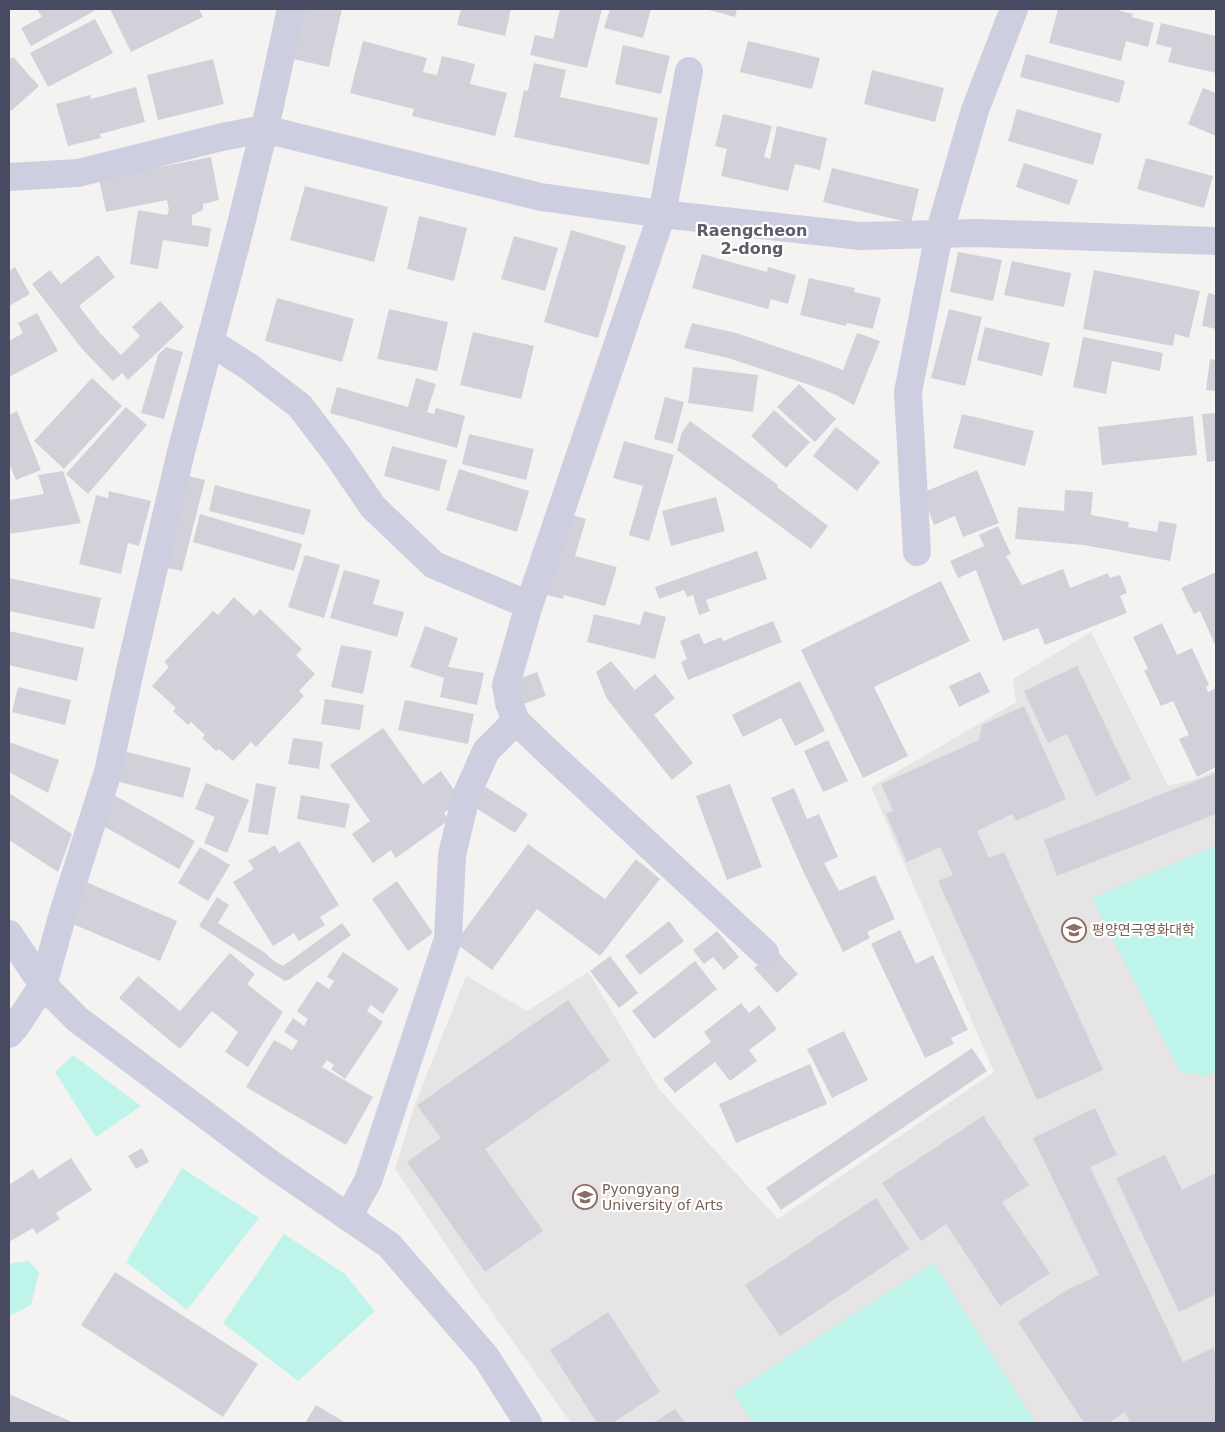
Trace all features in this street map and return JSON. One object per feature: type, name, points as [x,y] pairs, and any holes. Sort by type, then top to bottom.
[{"type":"street","points":[[9,1034],[43,985],[64,910],[108,772],[178,462],[264,129],[291,9]]},
{"type":"street","points":[[917,552],[908,392],[939,234],[976,110],[1014,9]]},
{"type":"street","points":[[689,72],[662,214],[529,605],[506,685],[509,703],[516,721],[765,954]]},
{"type":"street","points":[[9,177],[78,173],[222,137],[264,129],[541,197],[662,214],[860,236],[976,233],[1216,241]]},
{"type":"street","points":[[210,342],[248,366],[300,406],[338,456],[373,507],[434,565],[529,605]]},
{"type":"street","points":[[348,1217],[368,1181],[448,939],[452,855],[466,796],[486,752],[516,721]]},
{"type":"street","points":[[9,934],[43,985],[77,1019],[271,1164],[389,1245],[486,1357],[528,1423]]},
{"type":"shaded area","name":"Pyongyang University of Arts","points":[[1091,632],[1168,786],[1196,779],[1216,770],[1216,1423],[571,1423],[477,1291],[395,1169],[415,1104],[466,976],[527,1011],[588,972],[658,1088],[778,1219],[994,1072],[871,787],[1016,702],[1013,679]]},
{"type":"green space","points":[[1216,846],[1216,1072],[1208,1076],[1180,1072],[1092,898]]},
{"type":"green space","points":[[73,1055],[141,1106],[96,1137],[55,1072]]},
{"type":"green space","points":[[182,1168],[259,1218],[187,1310],[126,1262]]},
{"type":"green space","points":[[284,1234],[345,1274],[375,1311],[298,1381],[223,1323]]},
{"type":"green space","points":[[29,1261],[39,1273],[31,1305],[9,1316],[9,1264]]},
{"type":"green space","points":[[933,1263],[1036,1423],[753,1423],[733,1392]]},
{"type":"building","points":[[37,9],[93,9],[94,11],[31,46],[21,28],[42,17]]},
{"type":"building","points":[[110,9],[199,9],[203,17],[131,52]]},
{"type":"building","points":[[304,9],[342,9],[329,67],[293,59]]},
{"type":"building","points":[[461,9],[511,9],[505,36],[457,25]]},
{"type":"building","points":[[560,9],[602,9],[587,68],[530,55],[535,35],[553,39]]},
{"type":"building","points":[[610,9],[651,9],[643,38],[604,28]]},
{"type":"building","points":[[705,9],[737,9],[735,17]]},
{"type":"building","points":[[1058,9],[1113,9],[1133,14],[1132,17],[1154,23],[1148,47],[1126,41],[1121,61],[1049,43]]},
{"type":"building","points":[[95,19],[113,53],[48,87],[30,53]]},
{"type":"building","points":[[1161,23],[1216,36],[1216,73],[1168,62],[1172,48],[1156,44]]},
{"type":"building","points":[[363,41],[427,58],[423,72],[437,75],[442,56],[475,64],[470,84],[507,93],[495,136],[412,116],[414,109],[350,93]]},
{"type":"building","points":[[748,41],[820,58],[812,89],[740,72]]},
{"type":"building","points":[[623,45],[670,56],[661,94],[615,84]]},
{"type":"building","points":[[1026,54],[1125,81],[1119,103],[1020,77]]},
{"type":"building","points":[[9,57],[10,59],[13,57],[39,86],[11,111],[9,108]]},
{"type":"building","points":[[213,59],[224,104],[158,120],[147,75]]},
{"type":"building","points":[[534,63],[566,70],[560,97],[658,118],[649,165],[514,137],[524,90],[528,91]]},
{"type":"building","points":[[872,70],[944,88],[935,122],[864,104]]},
{"type":"building","points":[[136,87],[145,122],[100,134],[101,138],[68,146],[56,104],[90,95],[91,99]]},
{"type":"building","points":[[1203,88],[1216,93],[1216,136],[1188,124]]},
{"type":"building","points":[[1017,109],[1102,134],[1093,165],[1008,141]]},
{"type":"building","points":[[723,114],[772,126],[764,157],[770,159],[777,126],[827,138],[820,170],[795,164],[788,191],[721,176],[727,149],[715,146]]},
{"type":"building","points":[[211,157],[219,200],[203,204],[203,210],[192,215],[192,225],[211,228],[208,247],[163,240],[158,269],[130,264],[138,210],[167,215],[169,210],[167,200],[106,212],[99,179]]},
{"type":"building","points":[[1146,158],[1213,176],[1204,208],[1137,189]]},
{"type":"building","points":[[1024,163],[1078,180],[1069,205],[1016,187]]},
{"type":"building","points":[[832,168],[919,189],[911,223],[823,202]]},
{"type":"building","points":[[305,186],[388,207],[374,262],[290,240]]},
{"type":"building","points":[[419,216],[467,228],[454,281],[407,269]]},
{"type":"building","points":[[571,230],[626,246],[598,338],[544,322]]},
{"type":"building","points":[[514,236],[558,248],[545,291],[501,279]]},
{"type":"building","points":[[958,252],[1002,260],[993,301],[950,292]]},
{"type":"building","points":[[702,254],[767,272],[768,267],[796,275],[788,304],[771,299],[768,309],[692,288]]},
{"type":"building","points":[[98,255],[115,277],[79,306],[100,333],[121,355],[140,336],[132,327],[160,301],[184,327],[128,380],[122,373],[113,381],[83,350],[32,284],[50,270],[61,284]]},
{"type":"building","points":[[1012,261],[1071,273],[1064,307],[1004,295]]},
{"type":"building","points":[[15,267],[30,294],[9,306],[9,271]]},
{"type":"building","points":[[1094,270],[1200,291],[1189,338],[1175,334],[1173,346],[1083,329]]},
{"type":"building","points":[[809,278],[855,288],[854,292],[881,298],[873,329],[847,323],[846,326],[800,315]]},
{"type":"building","points":[[1208,293],[1216,295],[1216,329],[1202,326]]},
{"type":"building","points":[[277,298],[354,319],[342,362],[265,341]]},
{"type":"building","points":[[389,309],[448,322],[437,371],[377,359]]},
{"type":"building","points":[[949,309],[982,317],[965,386],[931,378]]},
{"type":"building","points":[[37,313],[58,351],[9,377],[9,341],[23,333],[18,323]]},
{"type":"building","points":[[692,323],[736,333],[843,370],[857,333],[880,341],[854,405],[834,394],[810,385],[728,358],[684,348]]},
{"type":"building","points":[[985,327],[1050,343],[1042,376],[977,360]]},
{"type":"building","points":[[473,332],[534,346],[521,399],[460,385]]},
{"type":"building","points":[[1083,337],[1163,353],[1160,371],[1112,361],[1106,394],[1073,387]]},
{"type":"building","points":[[166,347],[183,352],[164,419],[141,413],[158,355]]},
{"type":"building","points":[[1210,359],[1216,360],[1216,391],[1206,390]]},
{"type":"building","points":[[693,367],[758,375],[753,412],[688,403]]},
{"type":"building","points":[[92,378],[122,406],[64,469],[34,441]]},
{"type":"building","points":[[416,378],[436,384],[427,412],[434,414],[436,408],[465,416],[457,448],[330,413],[337,387],[408,407]]},
{"type":"building","points":[[799,384],[836,419],[815,442],[777,407]]},
{"type":"building","points":[[665,397],[684,402],[673,444],[654,439]]},
{"type":"building","points":[[126,407],[147,425],[88,494],[66,474]]},
{"type":"building","points":[[774,410],[810,442],[786,468],[751,436]]},
{"type":"building","points":[[17,411],[41,470],[16,480],[9,463],[9,415]]},
{"type":"building","points":[[1216,413],[1216,461],[1207,462],[1202,414]]},
{"type":"building","points":[[962,414],[1034,431],[1025,466],[953,448]]},
{"type":"building","points":[[1193,416],[1197,455],[1102,465],[1098,427]]},
{"type":"building","points":[[690,421],[778,485],[777,487],[828,526],[811,549],[677,450],[682,432]]},
{"type":"building","points":[[836,427],[880,462],[857,491],[813,456]]},
{"type":"building","points":[[469,434],[534,449],[526,480],[462,464]]},
{"type":"building","points":[[624,441],[674,455],[649,541],[629,535],[643,486],[613,478]]},
{"type":"building","points":[[392,446],[447,460],[439,491],[384,476]]},
{"type":"building","points":[[459,469],[529,491],[517,532],[446,510]]},
{"type":"building","points":[[977,470],[999,523],[963,537],[955,516],[934,525],[922,493]]},
{"type":"building","points":[[63,471],[81,523],[9,534],[9,500],[44,494],[38,475]]},
{"type":"building","points":[[184,475],[205,480],[182,571],[162,567]]},
{"type":"building","points":[[215,485],[311,510],[304,535],[209,511]]},
{"type":"building","points":[[1065,490],[1093,492],[1091,515],[1129,522],[1128,527],[1157,532],[1159,521],[1177,524],[1170,561],[1084,545],[1015,539],[1018,507],[1064,511]]},
{"type":"building","points":[[109,491],[151,501],[139,546],[128,543],[121,574],[79,564],[96,495],[108,498]]},
{"type":"building","points":[[716,497],[725,531],[671,546],[662,511]]},
{"type":"building","points":[[566,513],[586,519],[575,556],[617,567],[605,606],[564,595],[563,599],[543,594]]},
{"type":"building","points":[[200,514],[302,544],[294,571],[193,542]]},
{"type":"building","points":[[998,526],[1011,554],[1006,556],[1022,585],[1063,569],[1070,588],[1108,573],[1110,578],[1120,575],[1127,593],[1120,596],[1127,613],[1045,645],[1038,628],[1003,641],[976,570],[958,578],[950,561],[984,546],[979,535]]},
{"type":"building","points":[[757,551],[767,579],[706,600],[710,611],[699,615],[693,595],[687,597],[684,590],[659,599],[655,587]]},
{"type":"building","points":[[305,555],[340,565],[324,618],[288,607]]},
{"type":"building","points":[[344,570],[380,580],[373,604],[404,612],[397,637],[330,618]]},
{"type":"building","points":[[1216,572],[1216,647],[1200,611],[1194,614],[1181,588]]},
{"type":"building","points":[[9,578],[101,598],[94,629],[9,611]]},
{"type":"building","points":[[941,581],[970,641],[874,687],[908,756],[863,778],[801,650]]},
{"type":"building","points":[[234,597],[254,616],[260,609],[302,649],[296,655],[315,674],[299,691],[304,696],[256,747],[251,742],[233,761],[219,749],[216,751],[202,738],[205,735],[191,722],[188,725],[173,711],[176,708],[152,686],[169,667],[164,662],[213,611],[218,615]]},
{"type":"building","points":[[644,611],[666,617],[655,659],[587,642],[594,614],[640,625]]},
{"type":"building","points":[[773,621],[782,642],[688,680],[681,662],[687,659],[680,641],[699,633],[704,644],[721,637],[723,641]]},
{"type":"building","points":[[1162,623],[1177,655],[1192,648],[1209,685],[1206,687],[1208,692],[1216,688],[1216,767],[1197,777],[1179,739],[1189,735],[1173,701],[1161,706],[1144,670],[1148,669],[1133,637]]},
{"type":"building","points":[[425,626],[458,638],[448,667],[484,673],[477,705],[440,697],[444,678],[410,667]]},
{"type":"building","points":[[9,631],[84,648],[77,681],[9,665]]},
{"type":"building","points":[[341,645],[372,651],[363,694],[331,687]]},
{"type":"building","points":[[611,661],[635,690],[655,674],[675,698],[654,715],[693,763],[672,780],[607,699],[596,672]]},
{"type":"building","points":[[1077,666],[1131,779],[1096,796],[1067,734],[1048,743],[1024,691]]},
{"type":"building","points":[[537,672],[546,696],[521,705],[512,681]]},
{"type":"building","points":[[980,672],[990,692],[959,707],[949,686]]},
{"type":"building","points":[[800,681],[825,731],[795,746],[781,718],[743,737],[732,715]]},
{"type":"building","points":[[18,687],[71,700],[65,725],[12,712]]},
{"type":"building","points":[[325,699],[364,705],[360,730],[321,724]]},
{"type":"building","points":[[405,700],[474,714],[468,744],[398,730]]},
{"type":"building","points":[[1024,706],[1066,799],[1016,821],[1012,814],[977,831],[989,858],[1004,852],[1103,1070],[1037,1100],[938,881],[953,875],[940,847],[907,862],[886,814],[893,811],[881,784],[979,740],[982,725]]},
{"type":"building","points":[[383,728],[423,784],[441,771],[461,800],[444,813],[449,820],[396,858],[391,850],[373,863],[352,834],[370,821],[330,765]]},
{"type":"building","points":[[293,738],[323,742],[319,769],[288,764]]},
{"type":"building","points":[[828,740],[848,781],[823,792],[804,751]]},
{"type":"building","points":[[9,742],[59,760],[48,793],[9,772]]},
{"type":"building","points":[[123,751],[191,768],[183,798],[116,781]]},
{"type":"building","points":[[1216,773],[1216,814],[1057,876],[1044,840]]},
{"type":"building","points":[[206,783],[249,800],[227,853],[204,843],[215,817],[195,809]]},
{"type":"building","points":[[256,783],[276,787],[268,835],[248,832]]},
{"type":"building","points":[[730,784],[762,867],[727,880],[696,796]]},
{"type":"building","points":[[486,787],[528,814],[515,833],[474,807]]},
{"type":"building","points":[[794,788],[807,819],[819,814],[838,857],[824,863],[839,891],[875,875],[895,919],[867,932],[870,938],[843,952],[803,871],[771,798]]},
{"type":"building","points":[[9,793],[72,834],[58,872],[9,840]]},
{"type":"building","points":[[114,795],[195,841],[179,869],[98,823]]},
{"type":"building","points":[[301,795],[350,804],[345,828],[297,819]]},
{"type":"building","points":[[299,841],[339,905],[320,917],[325,925],[299,941],[294,933],[273,946],[233,882],[254,869],[248,861],[275,845],[279,853]]},
{"type":"building","points":[[528,844],[605,899],[636,859],[660,879],[600,956],[537,909],[492,970],[455,943]]},
{"type":"building","points":[[200,847],[230,865],[208,901],[178,883]]},
{"type":"building","points":[[397,881],[433,933],[408,951],[372,899]]},
{"type":"building","points":[[86,882],[177,921],[160,961],[68,922]]},
{"type":"building","points":[[217,897],[229,905],[218,923],[283,966],[342,923],[351,935],[285,981],[199,926]]},
{"type":"building","points":[[669,921],[684,941],[640,975],[625,956]]},
{"type":"building","points":[[900,930],[916,964],[933,955],[968,1030],[951,1038],[954,1044],[925,1058],[871,944]]},
{"type":"building","points":[[717,931],[739,957],[724,970],[713,957],[704,964],[693,950]]},
{"type":"building","points":[[775,949],[798,974],[777,993],[754,968]]},
{"type":"building","points":[[343,952],[399,989],[383,1014],[371,1005],[367,1011],[383,1022],[345,1079],[331,1069],[334,1065],[327,1060],[322,1067],[373,1097],[346,1145],[246,1087],[274,1040],[292,1050],[298,1041],[284,1032],[293,1018],[304,1026],[308,1019],[297,1011],[317,981],[329,989],[334,981],[327,977]]},
{"type":"building","points":[[230,953],[255,974],[247,984],[283,1012],[248,1067],[225,1052],[238,1032],[212,1011],[180,1049],[119,998],[138,976],[180,1011]]},
{"type":"building","points":[[610,956],[638,993],[619,1008],[590,971]]},
{"type":"building","points":[[695,961],[717,989],[654,1039],[632,1011]]},
{"type":"building","points":[[568,1000],[610,1061],[485,1149],[543,1231],[485,1272],[407,1162],[441,1138],[417,1105]]},
{"type":"building","points":[[741,1003],[749,1013],[759,1005],[777,1029],[749,1050],[757,1061],[730,1081],[715,1062],[675,1093],[663,1079],[711,1042],[704,1032]]},
{"type":"building","points":[[844,1031],[868,1080],[832,1098],[807,1049]]},
{"type":"building","points":[[972,1048],[987,1071],[781,1210],[766,1188]]},
{"type":"building","points":[[810,1064],[827,1104],[736,1143],[719,1104]]},
{"type":"building","points":[[1095,1108],[1117,1155],[1090,1167],[1183,1362],[1213,1348],[1216,1354],[1216,1378],[1214,1379],[1216,1384],[1216,1423],[1169,1423],[1168,1421],[1164,1423],[1130,1423],[1125,1412],[1108,1423],[1084,1423],[1018,1322],[1067,1290],[1099,1275],[1033,1138]]},
{"type":"building","points":[[983,1116],[1029,1185],[1002,1202],[1050,1273],[1000,1306],[946,1224],[921,1241],[882,1183]]},
{"type":"building","points":[[142,1148],[149,1162],[136,1169],[128,1156]]},
{"type":"building","points":[[1165,1155],[1182,1190],[1216,1173],[1216,1294],[1179,1312],[1116,1178]]},
{"type":"building","points":[[71,1158],[92,1190],[56,1213],[60,1219],[36,1234],[33,1228],[9,1242],[9,1185],[33,1169],[39,1179]]},
{"type":"building","points":[[876,1198],[909,1249],[780,1336],[745,1285]]},
{"type":"building","points":[[115,1272],[258,1364],[223,1417],[81,1325]]},
{"type":"building","points":[[608,1312],[660,1392],[612,1423],[597,1423],[550,1350]]},
{"type":"building","points":[[9,1394],[74,1423],[9,1423]]},
{"type":"building","points":[[316,1405],[346,1423],[305,1423]]},
{"type":"building","points":[[675,1409],[685,1423],[653,1423]]},
{"type":"place","name":"평양연극영화대학","points":[[1074,930]]},
{"type":"place","name":"Pyongyang University of Arts","points":[[585,1197]]},
{"type":"district","name":"Raengcheon 2-dong","points":[[752,239]]}]
